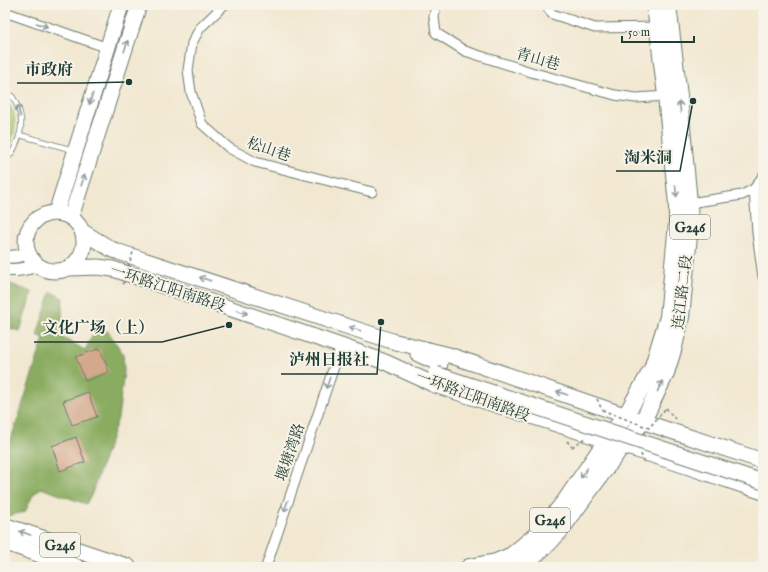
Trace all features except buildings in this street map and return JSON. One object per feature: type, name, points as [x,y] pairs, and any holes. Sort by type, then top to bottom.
[{"type":"highway","name":"连江路二段","points":[[622,446],[643,421],[666,374],[681,317],[690,226],[690,203],[664,26],[655,5]]},
{"type":"highway","name":"连江路二段","points":[[606,441],[626,415],[652,369],[668,317],[677,224],[677,204],[666,96],[664,26],[668,5]]},
{"type":"highway","name":"G246","points":[[469,567],[496,562],[512,555],[535,536],[565,501],[606,441]]},
{"type":"highway","name":"G246","points":[[521,567],[548,544],[560,531],[622,446]]},
{"type":"highway","name":"G246","points":[[5,526],[118,566]]},
{"type":"highway","name":"G246","points":[[5,542],[76,567]]},
{"type":"highway","points":[[38,553],[49,567]]},
{"type":"main road","points":[[56,213],[121,5]]},
{"type":"main road","points":[[71,217],[139,5]]},
{"type":"main road","points":[[48,214],[64,214],[71,217],[83,232],[85,240],[82,256],[77,263],[70,268],[57,272],[37,266],[28,253],[26,245],[26,237],[29,229],[40,217],[48,214]]},
{"type":"main road","name":"一环路江阳南路段","points":[[83,232],[119,252],[392,341],[449,355],[763,461]]},
{"type":"main road","name":"一环路江阳南路段","points":[[70,268],[98,267],[113,269],[341,346],[385,362],[435,386],[763,492]]},
{"type":"main road","points":[[392,341],[438,369],[763,482]]},
{"type":"main road","points":[[385,362],[438,369],[763,472]]},
{"type":"main road","points":[[574,431],[579,428],[586,419],[585,406],[579,399]]},
{"type":"main road","points":[[693,469],[685,460],[684,454],[690,444],[700,440]]},
{"type":"street","name":"松山巷","points":[[224,5],[200,28],[192,43],[188,70],[191,92],[202,124],[229,148],[255,162],[372,192]]},
{"type":"street","name":"青山巷","points":[[436,5],[434,17],[436,34],[466,51],[531,72],[614,95],[636,98],[666,96]]},
{"type":"street","points":[[546,5],[552,14],[596,28],[664,26]]},
{"type":"street","points":[[5,12],[108,48]]},
{"type":"street","points":[[690,203],[742,195],[754,188],[763,176]]},
{"type":"street","points":[[754,188],[763,193]]},
{"type":"street","points":[[754,188],[757,234],[763,276]]},
{"type":"street","points":[[5,256],[21,256],[28,253]]},
{"type":"street","points":[[5,269],[25,269],[37,266]]},
{"type":"street","name":"堰塘湾路","points":[[266,567],[341,346]]},
{"type":"lane","points":[[5,93],[12,96],[17,104],[23,124],[12,155],[5,160]]},
{"type":"lane","points":[[20,135],[75,150]]},
{"type":"path","points":[[123,284],[134,249]]},
{"type":"path","points":[[596,399],[602,410],[649,428],[666,408],[674,418],[679,421]]},
{"type":"green space","points":[[5,101],[13,112],[15,126],[12,140],[5,151]]},
{"type":"green space","points":[[5,282],[32,292],[20,331],[8,328],[5,338]]},
{"type":"green space","points":[[51,292],[63,298],[61,337],[85,350],[93,335],[108,331],[123,354],[124,371],[118,418],[91,496],[86,504],[41,488],[33,495],[25,512],[7,516],[5,515],[5,458],[44,338],[37,335]]},
{"type":"place","name":"市政府","points":[[129,82]]},
{"type":"place","name":"淘米洞","points":[[693,101]]},
{"type":"place","name":"泸州日报社","points":[[381,322]]},
{"type":"place","name":"文化广场（上）","points":[[229,325]]}]
